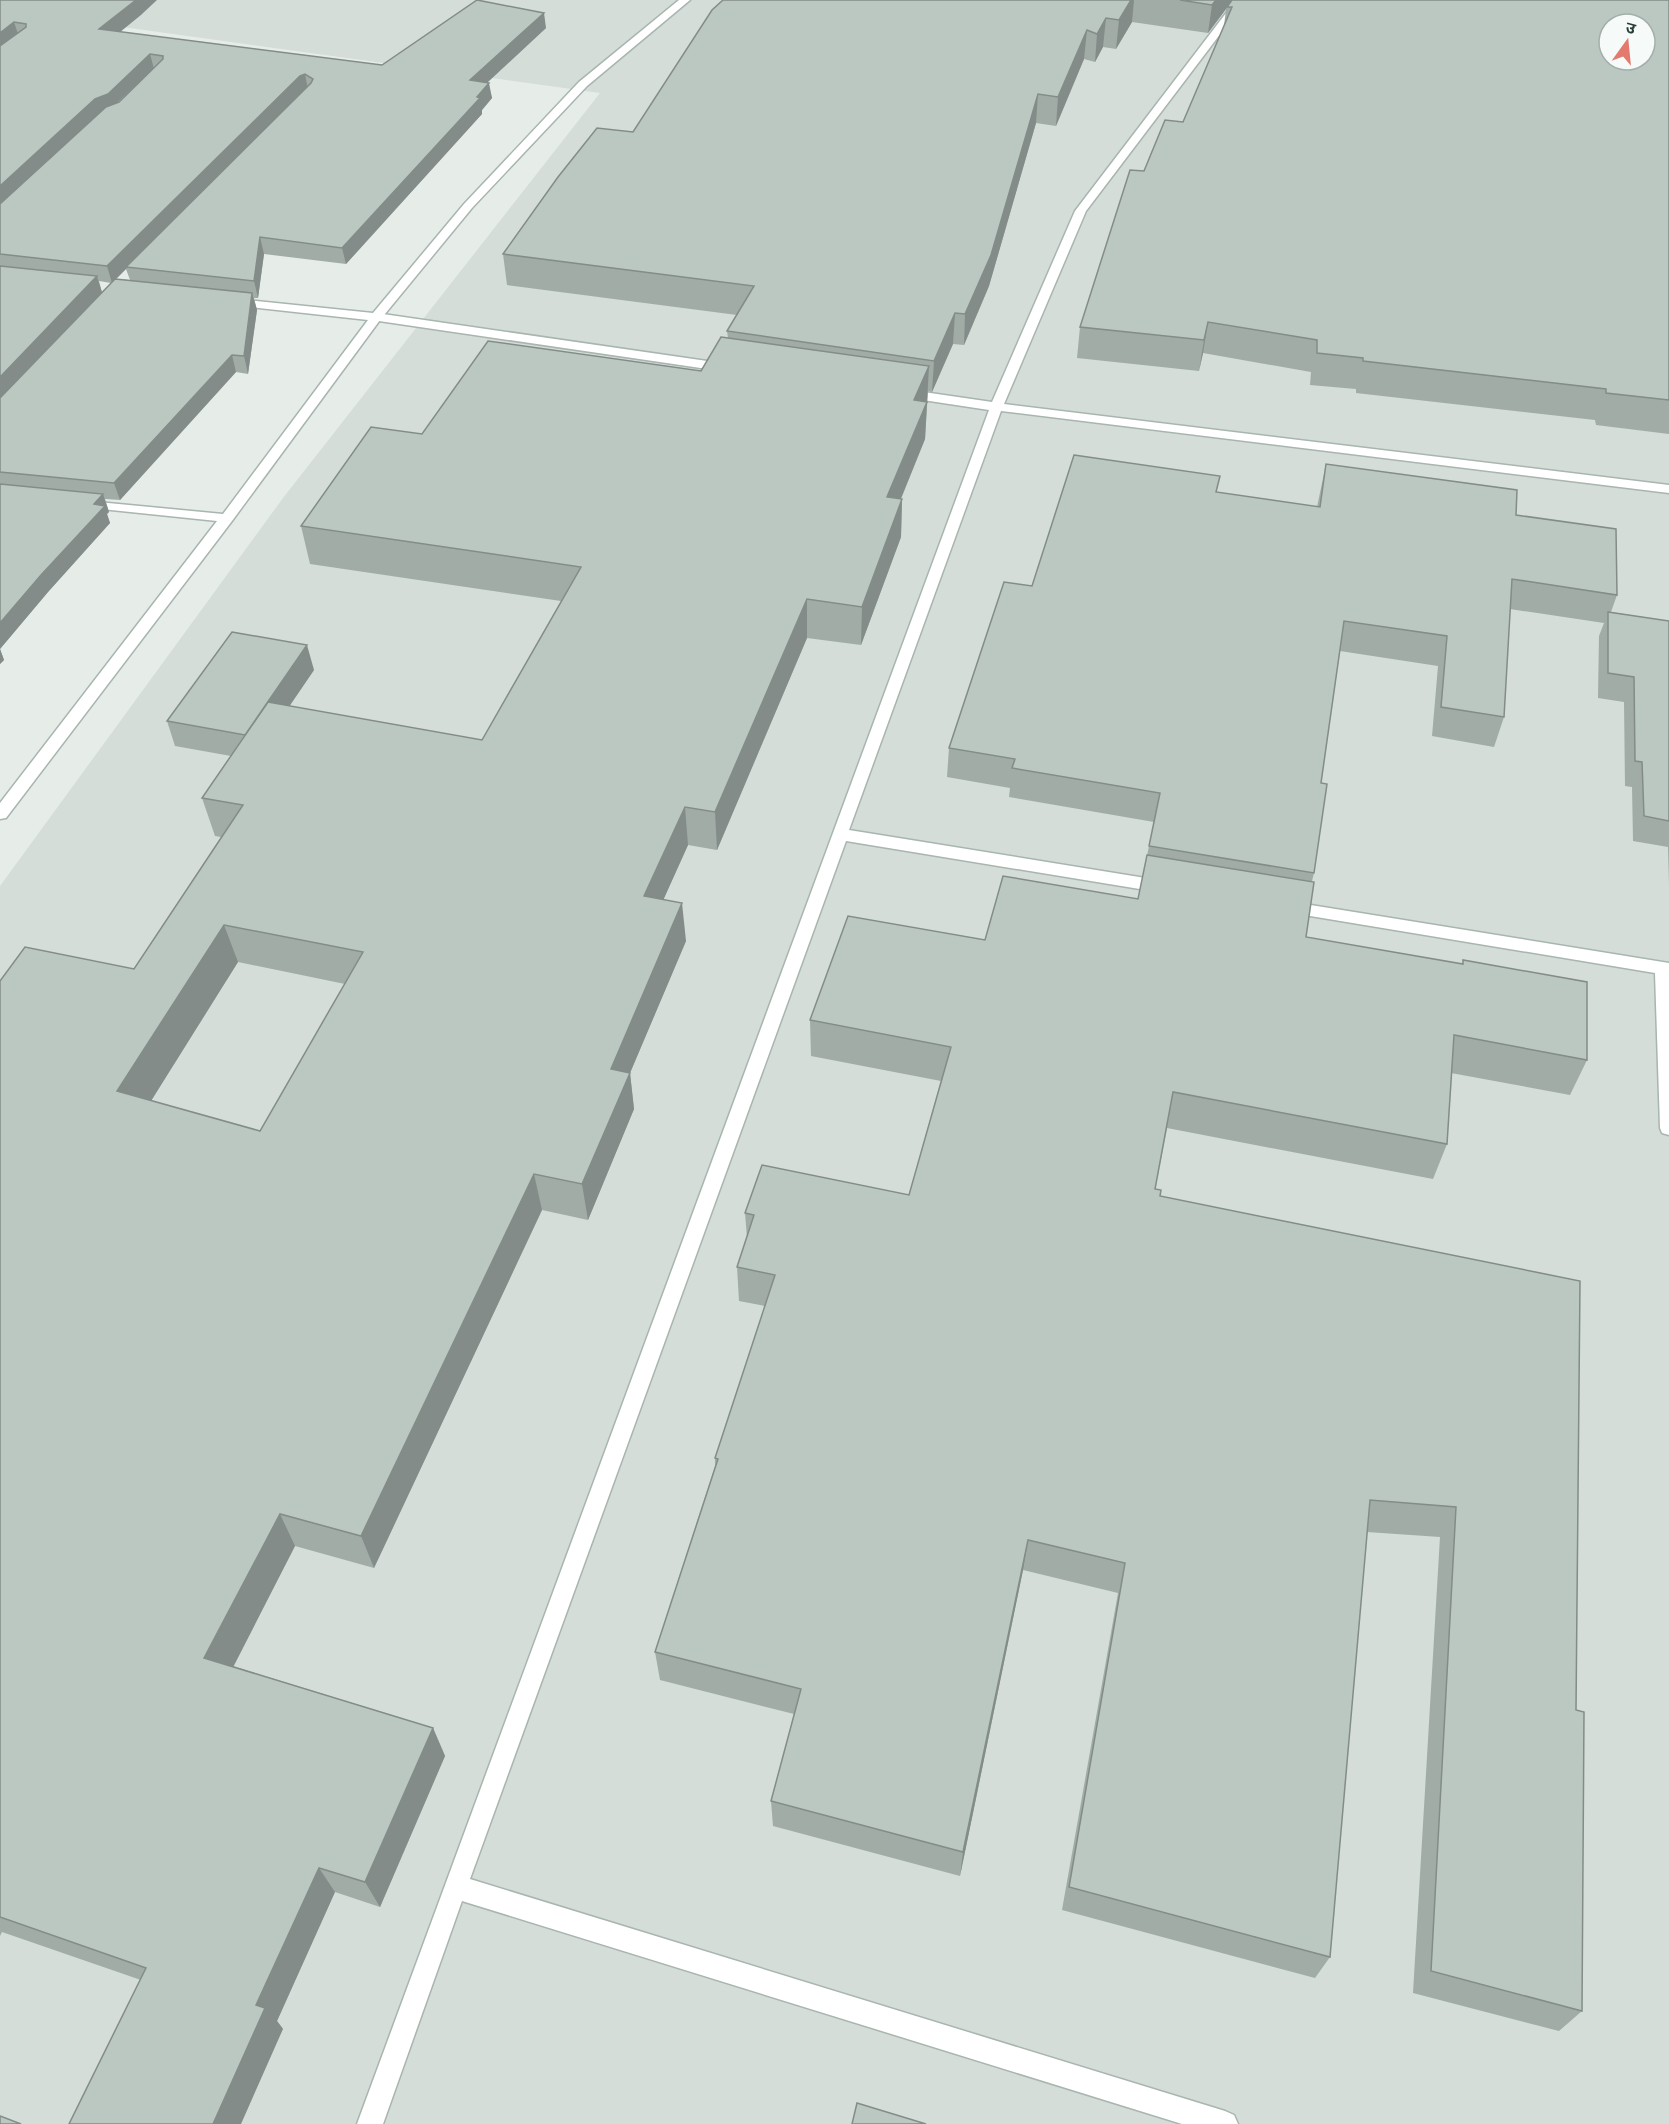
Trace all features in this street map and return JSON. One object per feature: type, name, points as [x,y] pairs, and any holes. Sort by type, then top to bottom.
[{"type":"street","points":[[0,814],[227,518],[376,317],[468,206],[583,84],[685,0]]},
{"type":"street","points":[[370,2124],[996,407],[1081,212],[1241,0]]},
{"type":"street","points":[[222,300],[376,317],[739,369]]},
{"type":"street","points":[[891,392],[996,407],[1669,489]]},
{"type":"street","points":[[68,501],[227,518]]},
{"type":"street","points":[[840,834],[1181,890]]},
{"type":"street","points":[[1275,905],[1666,969],[1669,1128]]},
{"type":"street","points":[[455,1887],[1225,2124]]},
{"type":"shaded area","points":[[0,0],[1669,0],[1669,2124],[0,2124],[0,886],[283,498],[600,93],[0,10]]},
{"type":"building","points":[[0,0],[136,0],[99,29],[382,65],[477,0],[544,13],[470,80],[489,83],[477,97],[480,98],[342,248],[260,237],[254,281],[126,267],[313,79],[305,74],[300,76],[107,266],[0,254],[0,204],[106,107],[119,102],[163,59],[163,56],[150,54],[108,94],[95,99],[0,186],[0,46],[26,27],[26,24],[14,22],[0,33]]},
{"type":"building","points":[[723,0],[1131,0],[1119,20],[1106,18],[1097,34],[1087,30],[1058,97],[1038,94],[991,255],[965,314],[955,313],[934,361],[727,331],[754,286],[503,254],[558,177],[597,128],[633,132],[712,10]]},
{"type":"building","points":[[1180,0],[1216,0],[1212,5]]},
{"type":"building","points":[[1232,0],[1669,0],[1669,400],[1606,393],[1606,389],[1363,361],[1363,358],[1317,353],[1317,340],[1208,322],[1204,340],[1080,327],[1130,170],[1144,171],[1165,120],[1183,122],[1232,7],[1227,7]]},
{"type":"building","points":[[0,266],[97,276],[0,377]]},
{"type":"building","points":[[115,279],[252,293],[244,356],[232,355],[114,483],[0,472],[0,398]]},
{"type":"building","points":[[721,337],[929,366],[914,400],[927,402],[887,497],[902,499],[862,607],[807,599],[715,812],[685,807],[644,896],[682,903],[611,1069],[630,1073],[582,1184],[534,1174],[361,1536],[280,1514],[204,1658],[433,1728],[365,1882],[319,1868],[256,2005],[265,2008],[213,2124],[69,2124],[146,1968],[0,1917],[0,981],[25,947],[134,969],[243,805],[202,798],[268,702],[482,740],[581,567],[301,526],[371,427],[422,434],[488,341],[701,371]],"holes":[[[224,925],[363,952],[260,1131],[117,1091]]]},
{"type":"building","points":[[1074,455],[1220,476],[1216,492],[1320,507],[1326,464],[1517,490],[1516,515],[1616,529],[1617,595],[1512,579],[1504,717],[1441,707],[1447,636],[1344,621],[1321,783],[1327,784],[1314,873],[1149,846],[1160,793],[1012,768],[1015,759],[949,748],[1004,582],[1032,586]]},
{"type":"building","points":[[0,484],[103,494],[94,504],[105,506],[0,623]]},
{"type":"building","points":[[1608,612],[1669,621],[1669,821],[1644,816],[1642,762],[1635,761],[1634,677],[1608,673]]},
{"type":"building","points":[[232,632],[307,645],[245,735],[167,721]]},
{"type":"building","points":[[1147,855],[1314,882],[1306,937],[1463,964],[1463,960],[1587,982],[1587,1060],[1454,1035],[1447,1144],[1173,1092],[1155,1189],[1161,1190],[1160,1196],[1580,1281],[1576,1710],[1584,1712],[1582,2011],[1431,1971],[1456,1507],[1370,1500],[1330,1957],[1069,1887],[1125,1563],[1028,1540],[963,1852],[771,1801],[801,1689],[655,1652],[775,1275],[737,1267],[754,1215],[745,1213],[762,1165],[909,1195],[951,1047],[810,1020],[848,916],[985,940],[1003,876],[1138,899]]},
{"type":"building","points":[[857,2103],[926,2124],[852,2124]]},
{"type":"building","points":[[0,2116],[21,2124],[0,2124]]}]
